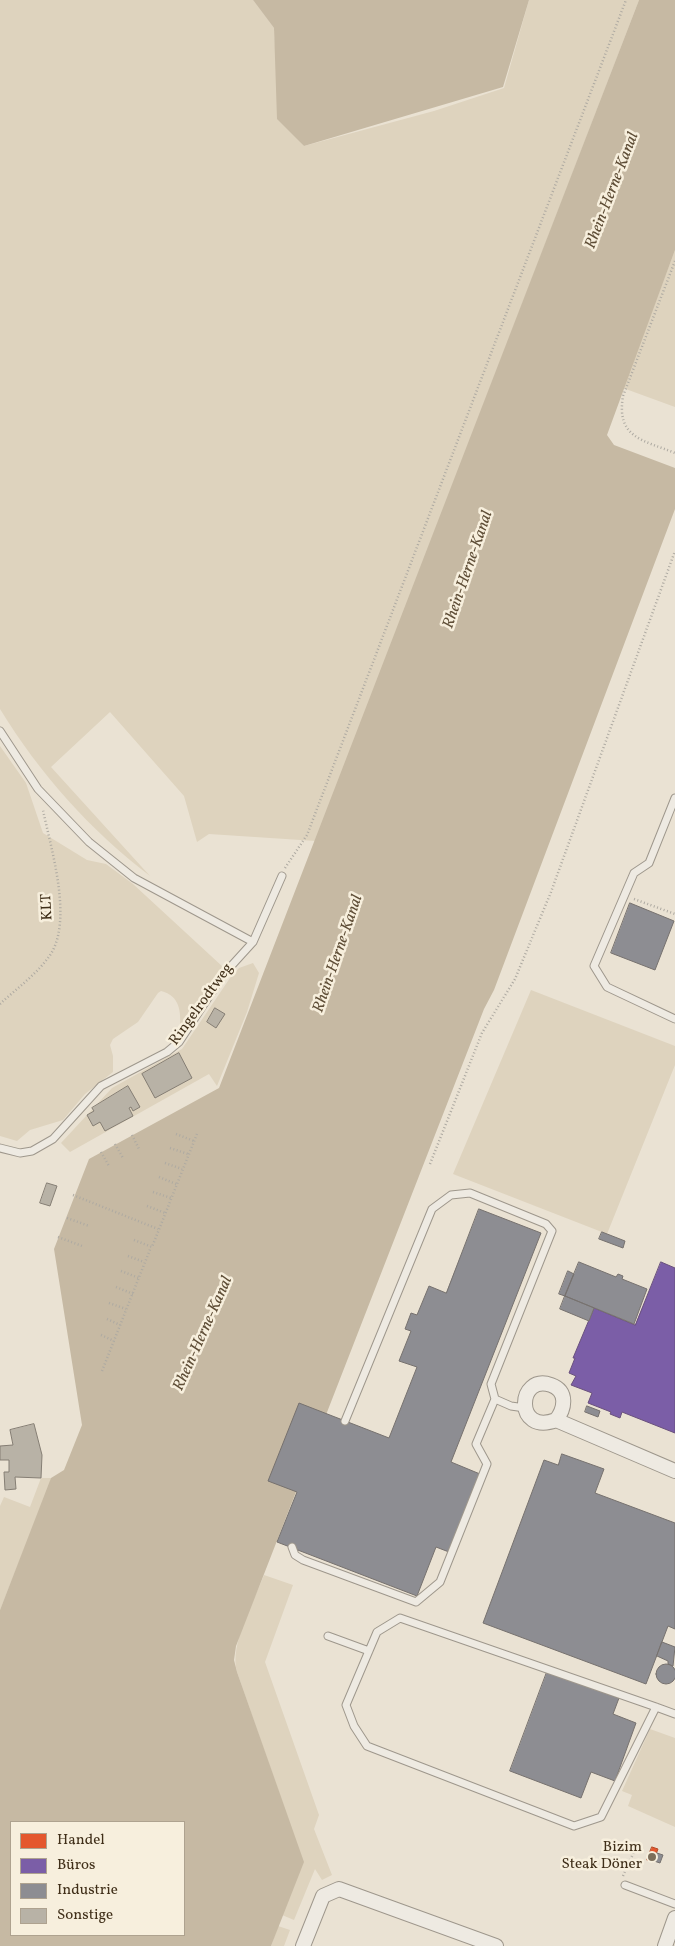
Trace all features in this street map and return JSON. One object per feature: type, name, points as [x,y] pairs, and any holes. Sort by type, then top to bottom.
[{"type":"street","points":[[546,1383],[555,1386],[562,1394],[564,1403],[562,1412],[556,1420],[547,1423],[537,1422],[529,1417],[524,1399],[529,1390],[537,1384],[546,1383]]},
{"type":"street","points":[[556,1420],[675,1470]]},
{"type":"street","points":[[304,1946],[323,1896],[339,1889],[496,1946]]},
{"type":"street","points":[[665,1946],[675,1918]]},
{"type":"lane","points":[[0,731],[38,789],[89,842],[134,878],[252,942]]},
{"type":"lane","points":[[675,798],[649,862],[634,873],[594,966],[608,987],[675,1019]]},
{"type":"lane","name":"Ringelrodtweg","points":[[0,1148],[20,1153],[32,1151],[53,1139],[101,1086],[167,1052],[179,1042],[222,975],[252,942],[282,876]]},
{"type":"lane","points":[[292,1547],[295,1555],[303,1560],[416,1602],[440,1582],[486,1464],[476,1444],[496,1399],[491,1384],[552,1231],[546,1224],[470,1192],[451,1195],[432,1209],[345,1421]]},
{"type":"lane","points":[[496,1399],[511,1406],[525,1408]]},
{"type":"lane","points":[[656,1707],[601,1817],[574,1826],[367,1746],[354,1726],[346,1705],[377,1632],[400,1618],[656,1707],[675,1714]]},
{"type":"lane","points":[[328,1636],[369,1651]]},
{"type":"lane","points":[[622,1885],[675,1904]]},
{"type":"path","points":[[282,876],[290,859],[307,835],[626,0]]},
{"type":"path","points":[[675,261],[623,396],[621,410],[623,424],[630,432],[675,453]]},
{"type":"path","points":[[430,1164],[482,1033],[515,979],[551,892],[675,551]]},
{"type":"path","name":"KLT","points":[[0,1004],[45,961],[59,934],[62,906],[38,789]]},
{"type":"path","points":[[624,895],[675,914],[675,919]]},
{"type":"path","points":[[132,1134],[139,1149]]},
{"type":"path","points":[[176,1134],[194,1141]]},
{"type":"path","points":[[102,1371],[197,1134]]},
{"type":"path","points":[[115,1144],[123,1158]]},
{"type":"path","points":[[170,1148],[188,1154]]},
{"type":"path","points":[[101,1152],[109,1166]]},
{"type":"path","points":[[165,1163],[182,1170]]},
{"type":"path","points":[[159,1177],[176,1184]]},
{"type":"path","points":[[153,1192],[171,1198]]},
{"type":"path","points":[[73,1195],[158,1229]]},
{"type":"path","points":[[147,1206],[165,1213]]},
{"type":"path","points":[[67,1218],[89,1226]]},
{"type":"path","points":[[58,1237],[82,1246]]},
{"type":"path","points":[[134,1240],[152,1247]]},
{"type":"path","points":[[128,1256],[144,1262]]},
{"type":"path","points":[[121,1271],[139,1278]]},
{"type":"path","points":[[116,1287],[133,1294]]},
{"type":"path","points":[[110,1303],[126,1309]]},
{"type":"path","points":[[107,1319],[120,1325]]},
{"type":"path","points":[[101,1335],[114,1341]]},
{"type":"path","points":[[622,1885],[637,1845]]},
{"type":"shaded area","points":[[0,0],[253,0],[274,28],[279,118],[304,146],[434,111],[504,88],[529,0],[639,0],[316,841],[209,834],[197,842],[184,796],[110,712],[51,767],[150,876],[106,839],[67,799],[32,756],[0,709]]},
{"type":"shaded area","points":[[675,250],[675,407],[623,388]]},
{"type":"shaded area","points":[[0,746],[26,783],[43,833],[87,860],[106,864],[133,884],[223,967],[180,1028],[180,1016],[176,1000],[167,993],[161,991],[158,993],[138,1022],[113,1039],[110,1045],[113,1056],[113,1072],[85,1094],[63,1120],[30,1130],[17,1141],[0,1136]]},
{"type":"shaded area","points":[[253,963],[259,973],[247,1012],[217,1086],[209,1074],[70,1152],[61,1143],[112,1088],[182,1049],[230,978],[239,968]]},
{"type":"shaded area","points":[[531,990],[675,1046],[675,1065],[607,1234],[453,1174]]},
{"type":"shaded area","points":[[41,1478],[51,1478],[50,1484],[0,1610],[0,1506],[4,1497],[30,1507]]},
{"type":"shaded area","points":[[264,1575],[293,1585],[265,1662],[319,1815],[314,1829],[332,1875],[322,1880],[315,1869],[294,1920],[282,1915],[303,1862],[237,1672],[235,1661],[239,1636]]},
{"type":"shaded area","points":[[650,1729],[675,1738],[675,1827],[628,1806],[632,1795],[622,1791]]},
{"type":"shaded area","points":[[278,1926],[290,1930],[284,1946],[271,1946]]},
{"type":"water","points":[[253,0],[529,0],[503,87],[304,146],[277,119],[274,28]]},
{"type":"water","name":"Rhein-Herne-Kanal","points":[[639,0],[675,0],[675,250],[607,435],[614,445],[675,468],[675,509],[494,990],[484,1009],[236,1646],[234,1660],[237,1672],[304,1862],[271,1946],[0,1946],[0,1610],[51,1478],[64,1470],[82,1425],[54,1249],[89,1159],[219,1088]]},
{"type":"building: Handel","name":"Bizim Steak Döner","points":[[652,1847],[658,1849],[653,1862],[647,1860]]},
{"type":"building: Büros","points":[[661,1262],[675,1268],[675,1433],[622,1412],[620,1418],[610,1414],[611,1412],[588,1403],[592,1393],[571,1385],[576,1376],[569,1373],[575,1358],[573,1358],[594,1308],[635,1325]]},
{"type":"building: Industrie","points":[[630,903],[674,921],[655,970],[611,953]]},
{"type":"building: Industrie","points":[[479,1209],[541,1233],[451,1462],[480,1474],[449,1552],[436,1547],[417,1596],[277,1542],[297,1492],[268,1481],[299,1403],[389,1438],[417,1367],[399,1361],[411,1331],[405,1329],[411,1313],[417,1315],[429,1286],[446,1293]]},
{"type":"building: Industrie","points":[[602,1232],[625,1241],[623,1248],[599,1239]]},
{"type":"building: Industrie","points":[[579,1262],[616,1277],[618,1274],[623,1276],[622,1279],[647,1289],[634,1324],[565,1296]]},
{"type":"building: Industrie","points":[[568,1271],[574,1274],[565,1296],[559,1294]]},
{"type":"building: Industrie","points":[[565,1296],[594,1308],[589,1321],[560,1309]]},
{"type":"building: Industrie","points":[[587,1406],[600,1411],[598,1417],[585,1412]]},
{"type":"building: Industrie","points":[[562,1454],[604,1469],[595,1493],[675,1523],[675,1629],[668,1626],[646,1684],[483,1623],[544,1460],[558,1465]]},
{"type":"building: Industrie","points":[[662,1642],[675,1647],[673,1666],[668,1664],[668,1661],[657,1656]]},
{"type":"building: Industrie","points":[[662,1664],[670,1664],[676,1670],[676,1678],[670,1684],[662,1684],[656,1678],[656,1670]]},
{"type":"building: Industrie","points":[[547,1672],[619,1698],[613,1714],[636,1723],[615,1781],[591,1772],[581,1798],[510,1771]]},
{"type":"building: Industrie","points":[[657,1853],[663,1855],[660,1863],[654,1861]]},
{"type":"building: Sonstige","points":[[215,1008],[225,1014],[216,1028],[207,1022]]},
{"type":"building: Sonstige","points":[[179,1053],[192,1078],[155,1098],[142,1074]]},
{"type":"building: Sonstige","points":[[128,1086],[140,1107],[133,1111],[131,1107],[129,1108],[133,1116],[105,1131],[100,1122],[93,1126],[87,1115],[94,1111],[92,1108]]},
{"type":"building: Sonstige","points":[[47,1183],[57,1186],[50,1206],[40,1203]]},
{"type":"building: Sonstige","points":[[34,1424],[42,1455],[41,1478],[15,1477],[16,1489],[5,1490],[4,1472],[9,1472],[9,1460],[0,1460],[0,1446],[13,1445],[10,1430]]},
{"type":"place","name":"Bizim Steak Döner","points":[[652,1857]]}]
